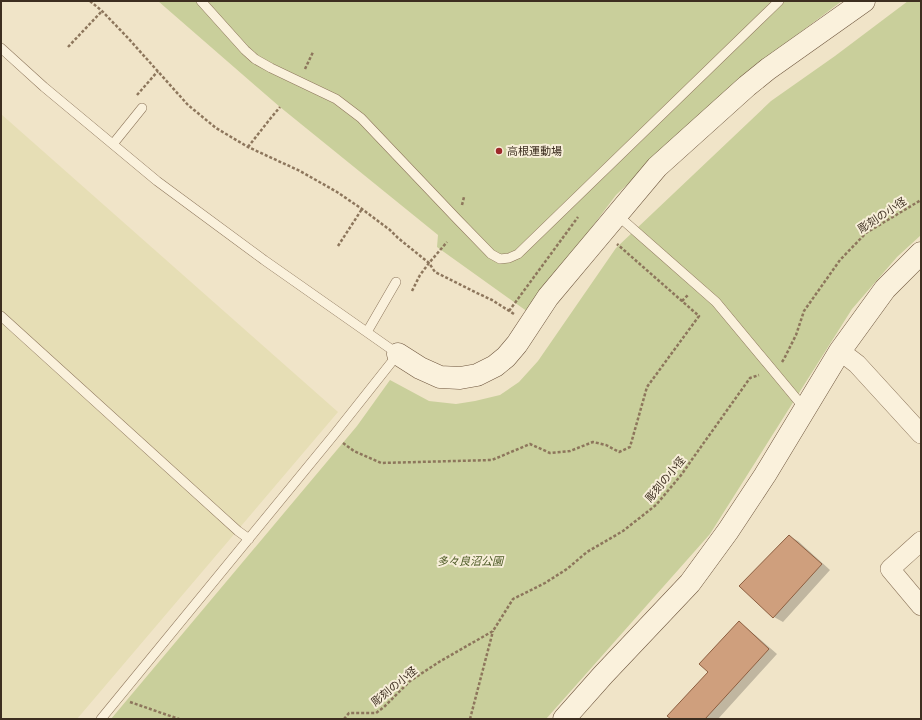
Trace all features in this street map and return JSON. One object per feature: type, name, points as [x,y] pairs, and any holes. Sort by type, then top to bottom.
[{"type":"street","points":[[398,354],[420,368],[440,377],[460,378],[477,374],[495,366],[506,357],[517,344],[548,296],[657,167],[752,82],[864,1]]},
{"type":"street","points":[[564,719],[603,675],[690,583],[765,475],[840,351],[885,289],[921,253]]},
{"type":"street","points":[[840,351],[856,364],[921,434]]},
{"type":"street","points":[[921,541],[890,569],[921,606]]},
{"type":"lane","points":[[201,1],[245,50],[271,68],[336,99],[361,118],[491,254],[500,259],[509,258],[518,254],[779,1]]},
{"type":"lane","points":[[1,48],[44,87],[157,182],[264,260],[398,354],[333,436],[101,719]]},
{"type":"lane","points":[[113,144],[142,108]]},
{"type":"lane","points":[[616,214],[716,302],[805,409]]},
{"type":"lane","points":[[367,332],[396,282]]},
{"type":"lane","points":[[1,316],[238,531],[249,539]]},
{"type":"path","points":[[90,1],[102,11],[128,38],[188,105],[216,128],[248,148],[300,170],[337,192],[390,230],[429,263],[435,272],[492,300],[519,316]]},
{"type":"path","points":[[68,47],[102,11]]},
{"type":"path","points":[[305,69],[313,52]]},
{"type":"path","points":[[133,100],[158,71]]},
{"type":"path","points":[[248,148],[280,107]]},
{"type":"path","name":"彫刻の小径","points":[[344,719],[349,713],[376,713],[410,681],[439,662],[493,631],[513,598],[545,583],[567,569],[587,552],[623,531],[656,505],[682,474],[750,378],[773,371],[784,359],[796,335],[804,311],[840,260],[866,233],[921,200]]},
{"type":"path","points":[[509,311],[583,210],[572,201]]},
{"type":"path","points":[[338,246],[362,209]]},
{"type":"path","points":[[412,291],[420,275],[447,242]]},
{"type":"path","points":[[333,436],[354,451],[381,463],[492,460],[530,444],[550,452],[570,451],[594,442],[606,445],[619,452],[630,447],[647,387],[699,316],[615,242]]},
{"type":"path","points":[[470,719],[493,631]]},
{"type":"path","points":[[120,696],[141,707],[179,719]]},
{"type":"shaded area","points":[[1,114],[338,412],[77,719],[1,719]]},
{"type":"green space","name":"高根運動場","points":[[158,1],[842,1],[743,75],[616,195],[528,312],[437,247],[438,235],[280,107]]},
{"type":"green space","name":"多々良沼公園","points":[[908,1],[921,1],[921,235],[897,257],[852,309],[710,534],[546,719],[111,719],[357,426],[390,380],[429,401],[456,404],[500,395],[519,382],[538,361],[616,248],[771,101],[835,56]]},
{"type":"building","points":[[789,535],[822,564],[773,618],[739,586]]},
{"type":"building","points":[[739,621],[769,649],[705,719],[671,719],[667,716],[708,672],[699,664]]},
{"type":"place","name":"高根運動場","points":[[499,151]]}]
